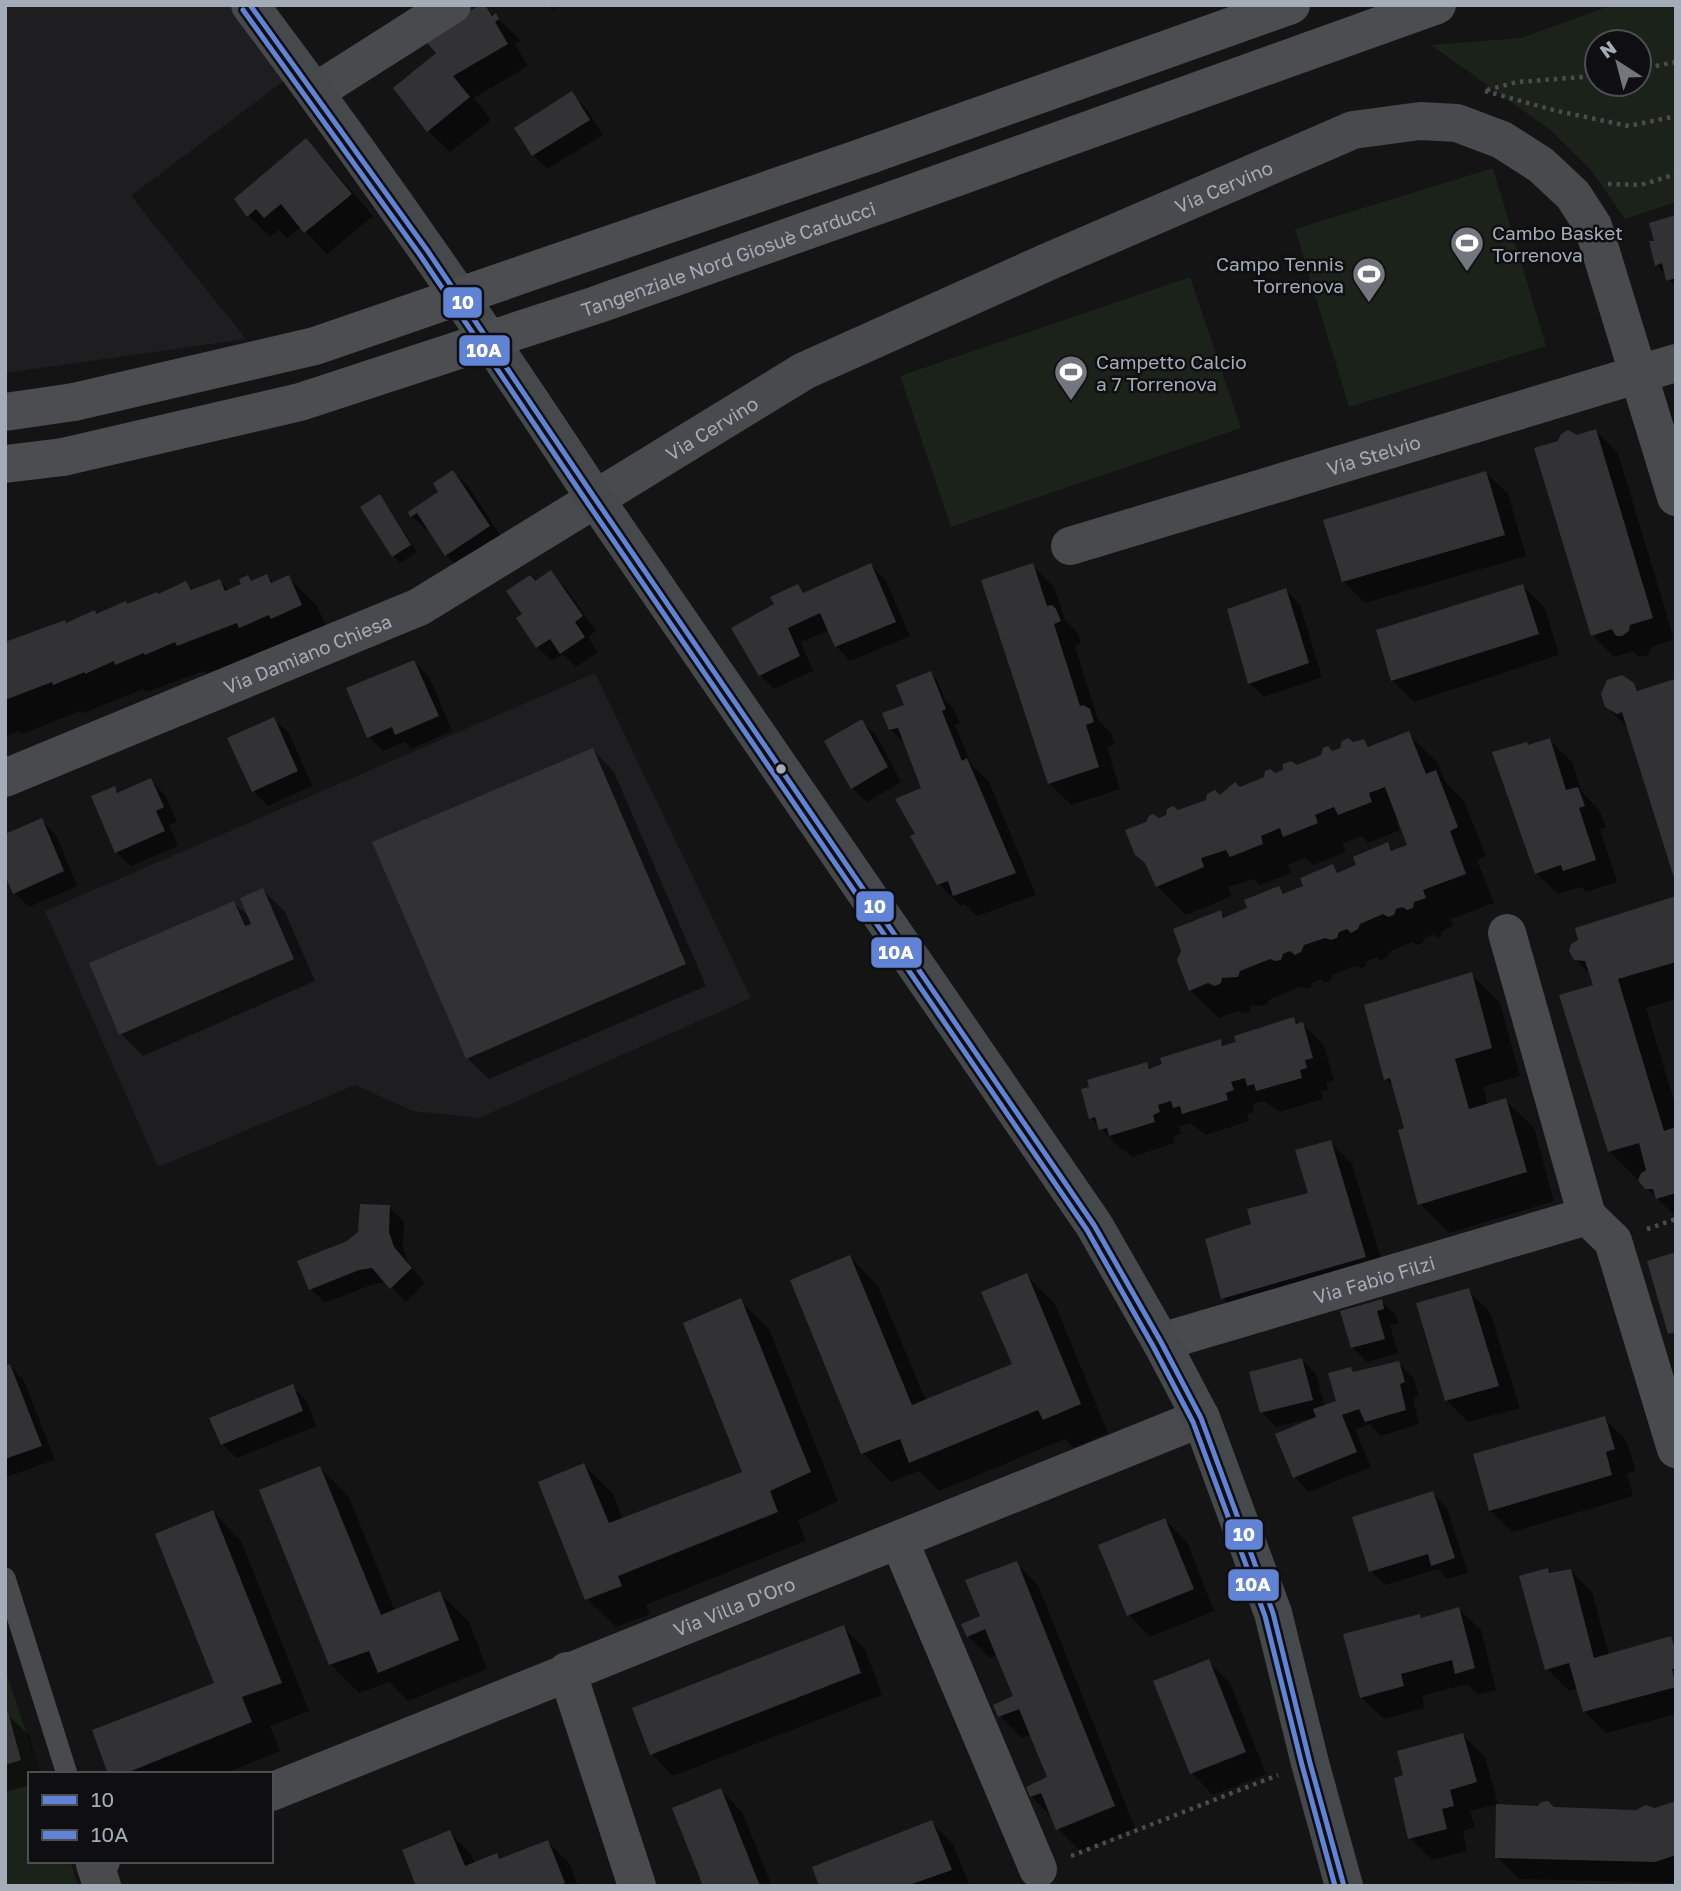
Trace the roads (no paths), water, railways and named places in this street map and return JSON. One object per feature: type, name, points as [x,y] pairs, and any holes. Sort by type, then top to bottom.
[{"type":"highway","points":[[5,412],[74,402],[315,346],[1291,5]]},
{"type":"highway","name":"Tangenziale Nord Giosuè Carducci","points":[[5,464],[63,457],[300,402],[596,305],[1437,5]]},
{"type":"street","points":[[250,5],[315,92],[516,379],[596,500],[1094,1225],[1201,1418],[1273,1614],[1344,1886]]},
{"type":"street","points":[[315,92],[452,5]]},
{"type":"street","name":"Via Cervino","points":[[596,500],[804,370],[1353,130],[1420,121],[1457,123],[1502,140],[1541,165],[1573,195],[1593,226],[1676,497]]},
{"type":"street","name":"Via Stelvio","points":[[1070,546],[1676,363]]},
{"type":"street","name":"Via Damiano Chiesa","points":[[5,778],[419,607],[596,500]]},
{"type":"street","points":[[1507,933],[1587,1216],[1613,1241],[1676,1449]]},
{"type":"street","name":"Via Fabio Filzi","points":[[1161,1342],[1587,1216]]},
{"type":"street","name":"Via Villa D'Oro","points":[[273,1791],[1201,1418]]},
{"type":"street","points":[[899,1540],[1038,1868]]},
{"type":"street","points":[[567,1671],[637,1886]]},
{"type":"lane","points":[[5,1578],[66,1772]]},
{"type":"place","name":"Cambo Basket Torrenova","points":[[1467,273]]},
{"type":"place","name":"Campo Tennis Torrenova","points":[[1369,304]]},
{"type":"place","name":"Campetto Calcio a 7 Torrenova","points":[[1071,402]]}]
